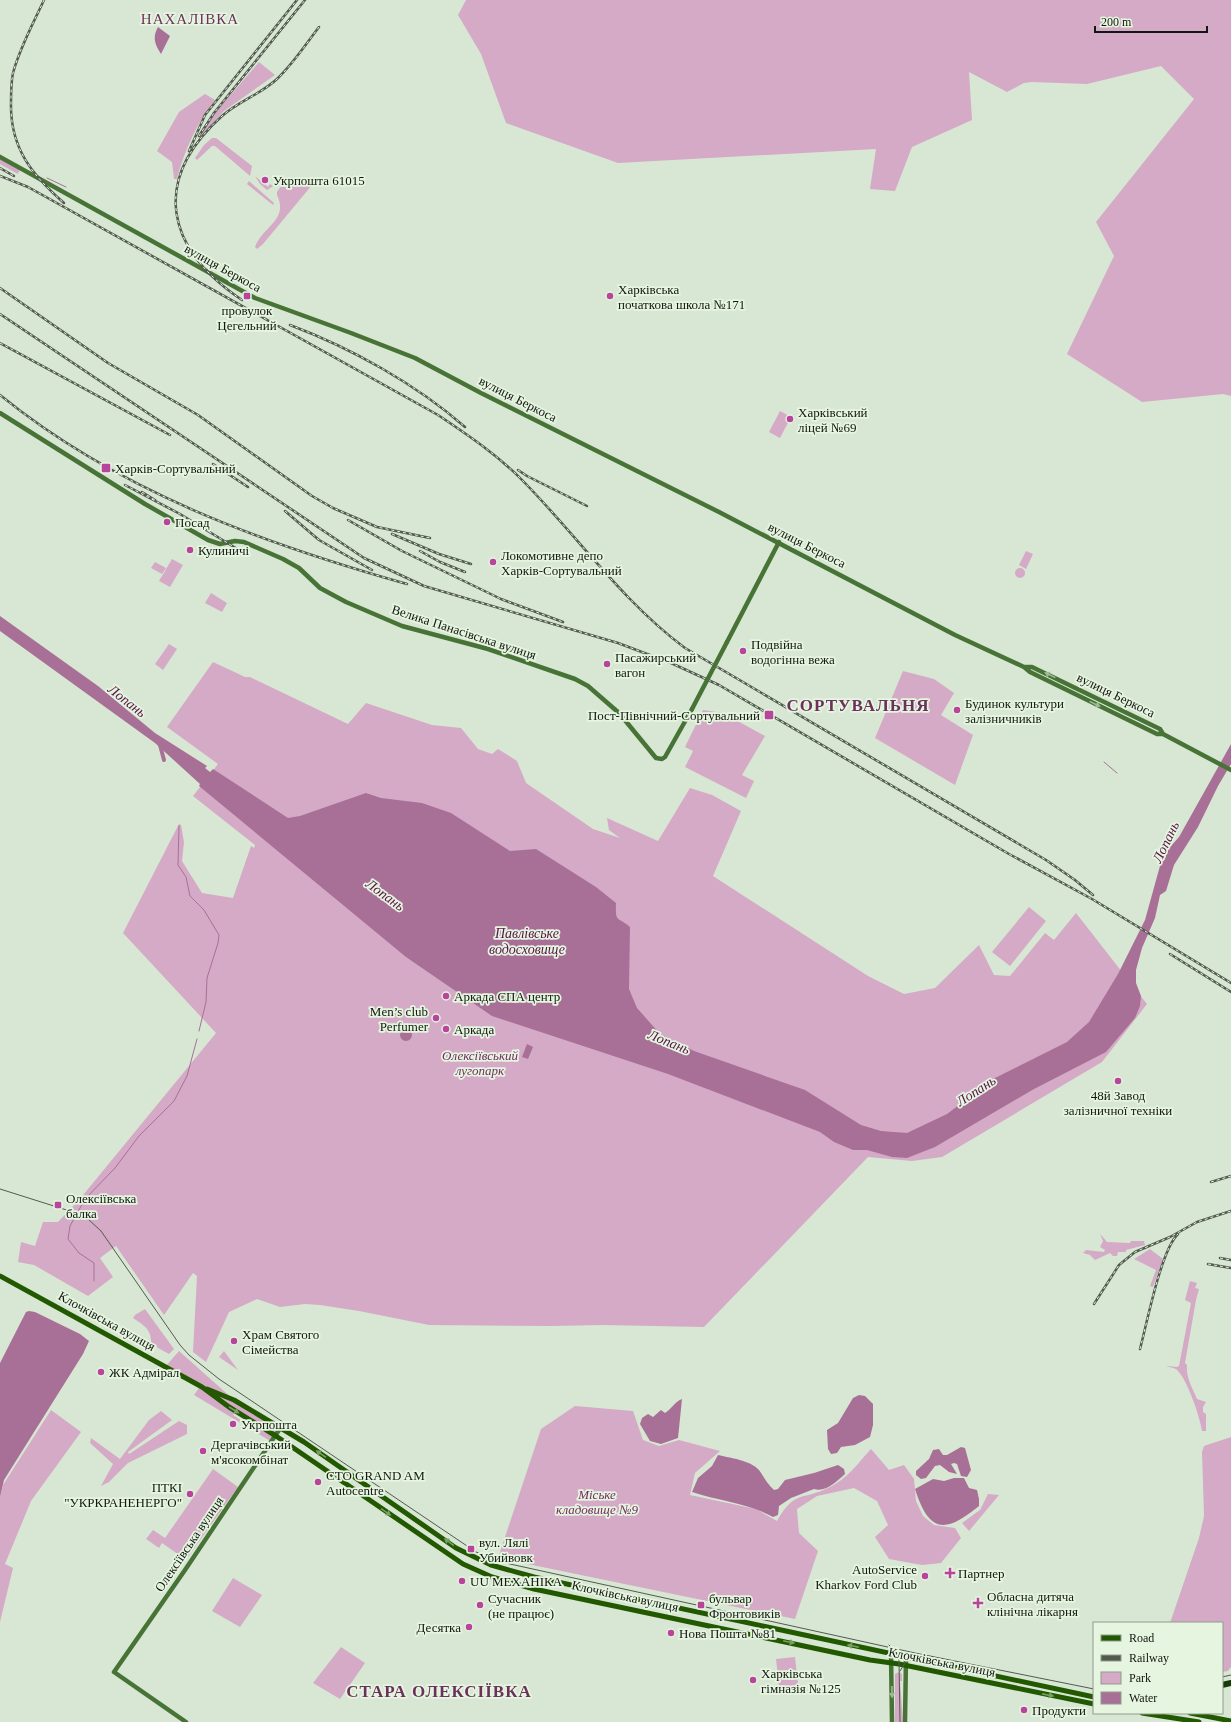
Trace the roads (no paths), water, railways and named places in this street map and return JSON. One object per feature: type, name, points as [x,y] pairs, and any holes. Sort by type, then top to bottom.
[{"type":"main road","name":"Клочківська вулиця","points":[[0,1276],[202,1387],[229,1407],[276,1436],[457,1559],[492,1577],[534,1589],[870,1660],[891,1662],[1093,1704]]},
{"type":"main road","name":"Клочківська вулиця","points":[[202,1387],[228,1396],[281,1427],[381,1494],[456,1548],[491,1565],[534,1577],[1093,1697]]},
{"type":"main road","points":[[1148,1714],[1199,1722]]},
{"type":"main road","points":[[1195,1714],[1231,1721]]},
{"type":"street","name":"вулиця Беркоса","points":[[0,157],[255,298],[351,332],[415,358],[480,393],[778,542],[955,635],[1024,667],[1032,667],[1039,670],[1160,729],[1163,734],[1231,770]]},
{"type":"street","name":"Велика Панасівська вулиця","points":[[0,413],[145,504],[208,540],[220,544],[235,541],[244,542],[283,559],[298,568],[320,588],[346,602],[402,626],[488,649],[575,679],[588,686],[619,713],[656,758],[662,759],[665,757],[692,709],[778,542]]},
{"type":"street","name":"Олексіївська вулиця","points":[[186,1722],[114,1672],[185,1570],[281,1427]]},
{"type":"street","points":[[891,1654],[892,1722]]},
{"type":"street","points":[[905,1722],[906,1657]]},
{"type":"water","points":[[158,27],[170,36],[161,54],[155,41],[155,34]]},
{"type":"water","name":"Павлівське водосховище","points":[[0,616],[98,686],[155,733],[207,766],[205,768],[210,772],[213,769],[288,818],[300,816],[366,793],[381,798],[422,803],[451,813],[510,851],[536,849],[596,887],[616,903],[616,914],[618,919],[630,927],[629,989],[637,1008],[660,1034],[694,1051],[805,1090],[861,1125],[881,1131],[907,1133],[947,1114],[995,1078],[1067,1042],[1089,1022],[1118,974],[1145,920],[1163,855],[1179,837],[1231,744],[1231,764],[1218,786],[1198,827],[1174,865],[1166,891],[1160,895],[1155,918],[1142,948],[1136,970],[1136,983],[1141,996],[1140,1006],[1135,1018],[1106,1052],[1034,1089],[935,1147],[907,1158],[892,1157],[867,1150],[853,1150],[834,1142],[820,1132],[668,1074],[492,1016],[406,957],[199,786],[200,784],[155,743],[0,631]]},
{"type":"water","points":[[404,1029],[408,1029],[412,1035],[408,1041],[404,1041],[400,1037],[400,1033]]},
{"type":"water","points":[[527,1044],[533,1047],[528,1059],[522,1057]]},
{"type":"water","points":[[26,1312],[35,1312],[80,1334],[89,1341],[83,1354],[4,1480],[0,1497],[0,1363]]},
{"type":"water","points":[[859,1395],[865,1396],[873,1404],[873,1425],[870,1437],[855,1445],[841,1447],[837,1453],[831,1454],[828,1449],[827,1430],[838,1423],[853,1398]]},
{"type":"water","points":[[682,1399],[678,1438],[661,1444],[650,1441],[640,1424],[642,1418],[648,1414],[653,1417],[661,1410],[665,1413]]},
{"type":"water","points":[[961,1447],[965,1448],[971,1470],[967,1477],[961,1476],[957,1464],[954,1463],[951,1464],[957,1474],[949,1472],[940,1465],[935,1466],[926,1478],[921,1479],[916,1475],[916,1471],[929,1459],[933,1450],[939,1449],[943,1455],[947,1455]]},
{"type":"water","points":[[718,1455],[740,1460],[755,1467],[774,1490],[778,1489],[785,1480],[838,1465],[844,1469],[845,1474],[827,1488],[818,1490],[814,1489],[791,1498],[779,1506],[778,1515],[773,1517],[754,1508],[692,1492],[698,1478],[712,1466]]},
{"type":"water","points":[[954,1478],[964,1478],[969,1488],[977,1490],[979,1506],[967,1515],[948,1525],[932,1521],[920,1504],[915,1489],[933,1479],[944,1481]]},
{"type":"waterway","points":[[47,178],[66,187]]},
{"type":"waterway","points":[[160,745],[164,760]]},
{"type":"waterway","points":[[1104,762],[1117,773]]},
{"type":"waterway","points":[[179,826],[178,865],[186,877],[190,896],[204,910],[219,935],[207,978],[206,1002],[199,1031]]},
{"type":"waterway","points":[[94,1281],[94,1263],[79,1253],[68,1239],[70,1226],[85,1199],[115,1168],[139,1136],[174,1101],[187,1076],[197,1039]]},
{"type":"tram line","points":[[0,1189],[76,1213],[88,1219],[101,1231],[180,1345],[189,1355],[219,1379],[476,1552],[510,1564],[915,1653],[1093,1689]]},
{"type":"tram line","points":[[889,1645],[895,1651],[899,1660],[900,1722]]},
{"type":"tram line","points":[[900,1671],[907,1660],[920,1655]]},
{"type":"tram line","points":[[1223,1677],[1231,1675]]},
{"type":"railway","points":[[44,0],[23,45],[13,73],[11,91],[12,119],[14,134],[25,159],[42,182],[64,203]]},
{"type":"railway","points":[[189,151],[205,115],[297,0]]},
{"type":"railway","points":[[199,136],[214,113],[305,0]]},
{"type":"railway","points":[[242,300],[216,280],[197,259],[183,237],[176,213],[177,189],[184,165],[199,140],[222,116],[277,79],[294,60],[319,27]]},
{"type":"railway","points":[[0,168],[14,176]]},
{"type":"railway","points":[[0,176],[28,187],[438,415],[461,430],[514,472],[544,503],[621,590],[662,630],[685,648],[1046,860],[1075,880],[1093,895]]},
{"type":"railway","points":[[0,288],[108,363],[198,415],[312,496],[333,508],[377,527],[430,538]]},
{"type":"railway","points":[[0,314],[364,558],[424,586],[618,643],[671,663],[719,685],[1009,854],[1092,899],[1231,983]]},
{"type":"railway","points":[[290,325],[313,334],[382,368],[426,396],[465,427]]},
{"type":"railway","points":[[0,343],[170,435]]},
{"type":"railway","points":[[0,395],[45,429],[93,459],[142,486],[193,510],[299,551],[407,584]]},
{"type":"railway","points":[[213,464],[248,487]]},
{"type":"railway","points":[[518,470],[587,506]]},
{"type":"railway","points":[[125,485],[180,514],[239,550]]},
{"type":"railway","points":[[142,492],[155,500]]},
{"type":"railway","points":[[285,511],[319,540],[372,570]]},
{"type":"railway","points":[[348,520],[402,551],[501,599],[563,622]]},
{"type":"railway","points":[[392,534],[439,554],[471,564]]},
{"type":"railway","points":[[420,551],[440,562],[465,572]]},
{"type":"railway","points":[[1170,954],[1231,992]]},
{"type":"railway","points":[[1211,1182],[1231,1176]]},
{"type":"railway","points":[[1094,1304],[1119,1265],[1135,1252],[1170,1237],[1197,1222],[1231,1211]]},
{"type":"railway","points":[[1140,1349],[1160,1271],[1172,1242],[1178,1234]]},
{"type":"railway","points":[[1220,1258],[1231,1260]]},
{"type":"railway","points":[[1208,1264],[1231,1268]]},
{"type":"place","name":"Укрпошта 61015","points":[[265,180]]},
{"type":"place","name":"провулок Цегельний","points":[[247,296]]},
{"type":"place","name":"Харківська початкова школа №171","points":[[610,296]]},
{"type":"place","name":"Харківський ліцей №69","points":[[790,419]]},
{"type":"place","name":"Харків-Сортувальний","points":[[106,468]]},
{"type":"place","name":"Посад","points":[[167,522]]},
{"type":"place","name":"Кулиничі","points":[[190,550]]},
{"type":"place","name":"Локомотивне депо Харків-Сортувальний","points":[[493,562]]},
{"type":"place","name":"Подвійна водогінна вежа","points":[[743,651]]},
{"type":"place","name":"Пасажирський вагон","points":[[607,664]]},
{"type":"place","name":"Будинок культури залізничників","points":[[957,710]]},
{"type":"place","name":"Пост-Північний-Сортувальний","points":[[769,715]]},
{"type":"place","name":"Аркада СПА центр","points":[[446,996]]},
{"type":"place","name":"Men’s club Perfumer","points":[[436,1018]]},
{"type":"place","name":"Аркада","points":[[446,1029]]},
{"type":"place","name":"48й Завод залізничної техніки","points":[[1118,1081]]},
{"type":"place","name":"Олексіївська балка","points":[[58,1205]]},
{"type":"place","name":"Храм Святого Сімейства","points":[[234,1341]]},
{"type":"place","name":"ЖК Адмірал","points":[[101,1372]]},
{"type":"place","name":"Укрпошта","points":[[233,1424]]},
{"type":"place","name":"Дергачівський м'ясокомбінат","points":[[203,1451]]},
{"type":"place","name":"СТО GRAND AM Autocentre","points":[[318,1482]]},
{"type":"place","name":"ПТКІ \"УКРКРАНЕНЕРГО\"","points":[[190,1494]]},
{"type":"place","name":"вул. Лялі Убийвовк","points":[[471,1549]]},
{"type":"place","name":"Партнер","points":[[950,1573]]},
{"type":"place","name":"AutoService Kharkov Ford Club","points":[[925,1576]]},
{"type":"place","name":"UU МЕХАНІКА","points":[[462,1581]]},
{"type":"place","name":"Обласна дитяча клінічна лікарня","points":[[978,1603]]},
{"type":"place","name":"Сучасник (не працює)","points":[[480,1605]]},
{"type":"place","name":"бульвар Фронтовиків","points":[[701,1605]]},
{"type":"place","name":"Десятка","points":[[469,1627]]},
{"type":"place","name":"Нова Пошта №81","points":[[671,1633]]},
{"type":"place","name":"Харківська гімназія №125","points":[[753,1680]]},
{"type":"place","name":"Продукти","points":[[1024,1710]]},
{"type":"district","name":"НАХАЛІВКА","points":[[190,19]]},
{"type":"district","name":"СОРТУВАЛЬНЯ","points":[[858,705]]},
{"type":"district","name":"СТАРА ОЛЕКСІЇВКА","points":[[439,1691]]},
{"type":"water label","name":"Лопань","points":[[127,701]]},
{"type":"water label","name":"Лопань","points":[[1166,842]]},
{"type":"water label","name":"Лопань","points":[[385,895]]},
{"type":"water label","name":"Лопань","points":[[669,1042]]},
{"type":"water label","name":"Лопань","points":[[976,1091]]},
{"type":"park label","name":"Олексіївський лугопарк","points":[[480,1062]]},
{"type":"park label","name":"Міське кладовище №9","points":[[597,1502]]}]
